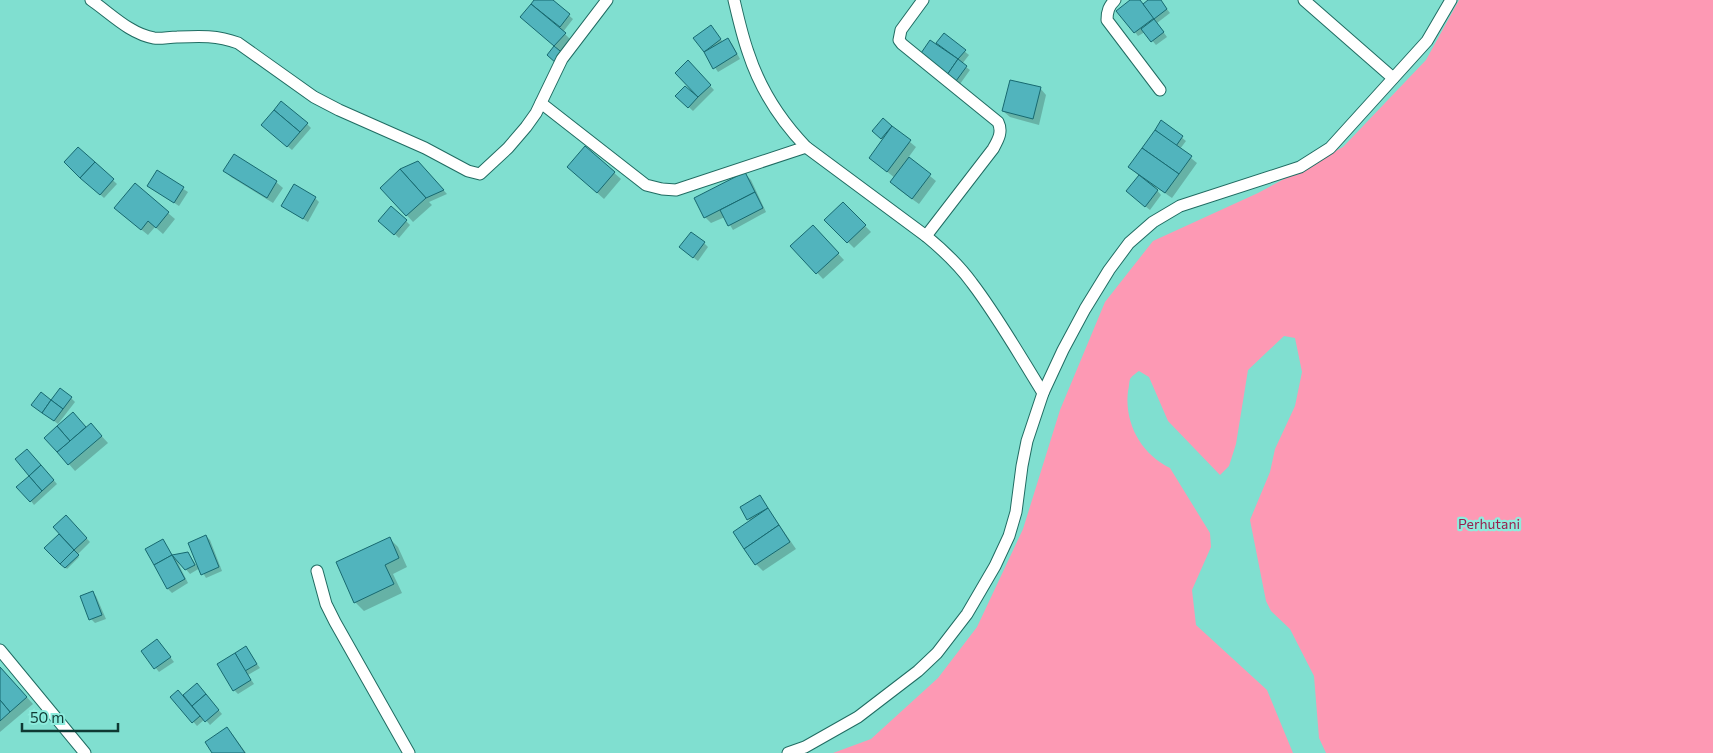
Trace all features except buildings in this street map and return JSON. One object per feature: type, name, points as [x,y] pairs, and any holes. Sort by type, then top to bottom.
[{"type":"street","points":[[91,0],[134,31],[145,36],[156,38],[213,36],[238,43],[314,96],[339,110],[425,148],[474,174],[484,172],[526,127],[541,103],[562,59],[607,0]]},
{"type":"street","points":[[734,0],[748,52],[759,81],[774,109],[792,132],[806,147],[926,236],[944,252],[971,281],[990,307],[1043,392]]},
{"type":"street","points":[[923,0],[901,30],[899,40],[998,122],[1001,127],[993,150],[926,236]]},
{"type":"street","points":[[1115,0],[1109,6],[1107,12],[1108,20],[1160,90]]},
{"type":"street","points":[[1304,0],[1393,78]]},
{"type":"street","points":[[788,753],[805,747],[858,717],[918,671],[937,653],[967,614],[995,566],[1009,536],[1016,512],[1027,441],[1043,392],[1085,309],[1109,270],[1129,244],[1153,222],[1180,206],[1300,167],[1315,158],[1336,142],[1427,40],[1451,0]]},
{"type":"street","points":[[541,103],[646,184],[662,190],[676,190],[806,147]]},
{"type":"street","points":[[317,571],[326,604],[334,622],[409,753]]},
{"type":"street","points":[[0,650],[85,753]]},
{"type":"green space","name":"Perhutani","points":[[1459,0],[1713,0],[1713,753],[1326,753],[1319,738],[1314,676],[1290,629],[1271,611],[1266,601],[1250,520],[1270,472],[1275,449],[1295,406],[1302,372],[1295,338],[1284,336],[1248,370],[1236,444],[1229,466],[1220,475],[1168,421],[1149,377],[1139,371],[1130,379],[1127,403],[1132,426],[1143,446],[1151,455],[1170,468],[1210,533],[1211,547],[1192,590],[1196,625],[1267,690],[1293,753],[833,753],[871,739],[938,678],[977,627],[1023,529],[1060,410],[1105,302],[1153,241],[1258,193],[1343,147],[1426,60]]}]
